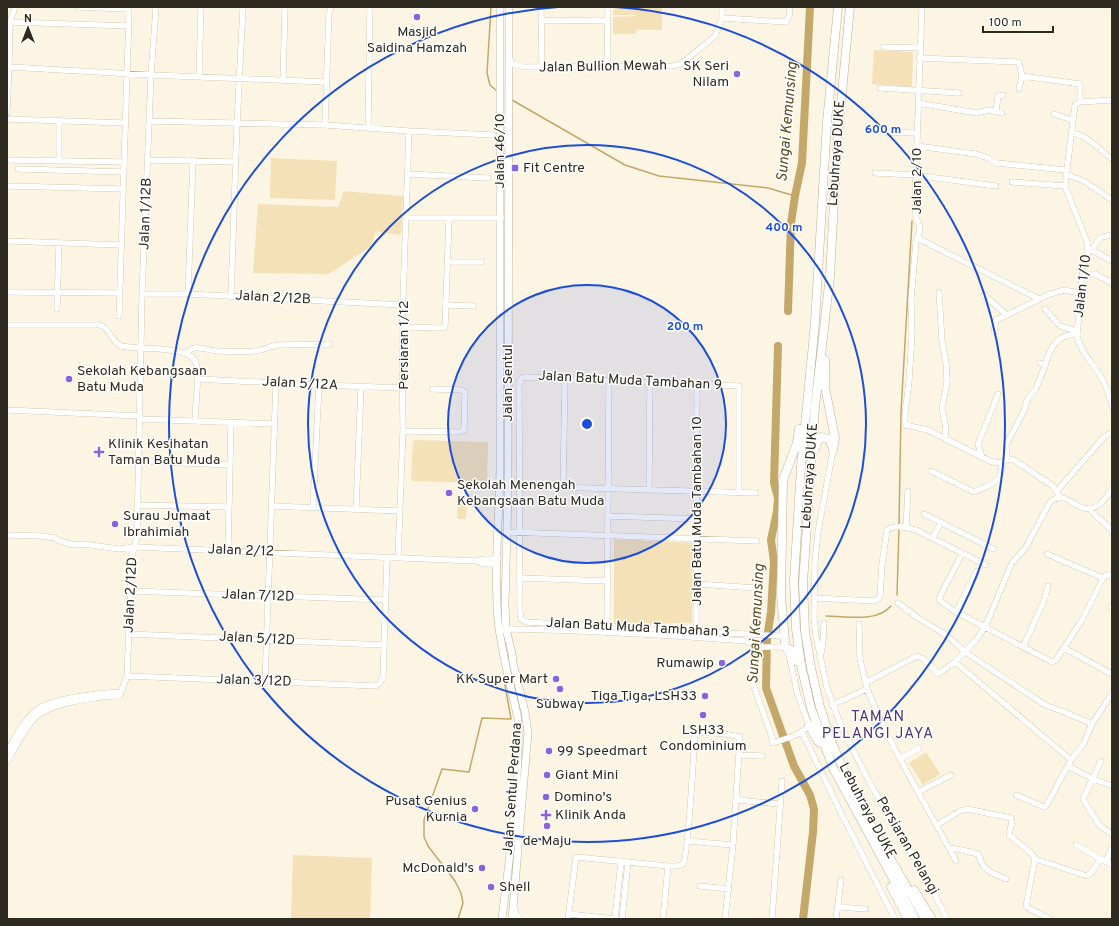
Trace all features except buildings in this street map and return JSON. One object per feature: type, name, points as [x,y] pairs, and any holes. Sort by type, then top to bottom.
[{"type":"highway","name":"Lebuhraya DUKE","points":[[838,7],[827,122],[814,333],[801,467],[794,581],[798,647],[811,708],[833,768],[915,919]]},
{"type":"highway","name":"Lebuhraya DUKE","points":[[850,7],[837,146],[830,276],[815,407],[803,583],[805,631],[811,668],[820,707],[832,743],[853,791],[925,919]]},
{"type":"highway","points":[[811,708],[807,706],[804,699],[794,653],[790,648],[784,647],[785,642],[781,596],[783,480],[797,443],[814,333]]},
{"type":"highway","points":[[824,336],[825,387],[835,438],[833,450]]},
{"type":"highway","points":[[812,454],[821,437],[828,439],[833,450]]},
{"type":"highway","points":[[809,725],[817,740],[824,746]]},
{"type":"highway","points":[[857,814],[865,835],[908,919]]},
{"type":"highway","points":[[872,826],[891,850],[932,919]]},
{"type":"main road","name":"Jalan 46/10","points":[[500,7],[500,296]]},
{"type":"main road","name":"Jalan 46/10","points":[[509,7],[509,273]]},
{"type":"main road","name":"Jalan Sentul","points":[[507,532],[509,273]]},
{"type":"main road","name":"Jalan Sentul","points":[[499,519],[500,296]]},
{"type":"main road","points":[[499,519],[507,532],[507,571]]},
{"type":"main road","points":[[499,519],[499,562],[507,571]]},
{"type":"main road","points":[[498,544],[507,532]]},
{"type":"main road","points":[[499,562],[507,554]]},
{"type":"main road","name":"Jalan Sentul Perdana","points":[[499,562],[496,570],[498,622],[518,718],[514,804],[502,919]]},
{"type":"main road","name":"Jalan Sentul Perdana","points":[[507,571],[505,604],[506,629],[512,653],[526,730],[512,919]]},
{"type":"main road","points":[[518,718],[526,730],[518,741]]},
{"type":"street","points":[[7,113],[10,22],[15,7]]},
{"type":"street","points":[[77,7],[129,10],[130,26],[126,74],[120,316]]},
{"type":"street","name":"Jalan 1/12B","points":[[140,419],[142,294],[151,75],[156,7]]},
{"type":"street","points":[[198,77],[201,7]]},
{"type":"street","points":[[231,296],[243,7]]},
{"type":"street","points":[[283,80],[286,7]]},
{"type":"street","points":[[325,125],[329,12],[331,7]]},
{"type":"street","points":[[368,128],[370,7]]},
{"type":"street","points":[[541,7],[542,67]]},
{"type":"street","points":[[607,67],[608,7]]},
{"type":"street","name":"Jalan Bullion Mewah","points":[[509,58],[513,64],[523,67],[672,66],[681,64],[715,36],[722,18],[722,7]]},
{"type":"street","points":[[722,18],[786,22],[789,17],[790,7]]},
{"type":"street","name":"Jalan 2/10","points":[[922,7],[915,175],[916,218],[920,230],[916,242],[911,300],[912,335],[905,424],[920,427],[945,439]]},
{"type":"street","points":[[541,20],[608,21]]},
{"type":"street","points":[[10,22],[130,26]]},
{"type":"street","points":[[884,47],[920,48]]},
{"type":"street","points":[[919,58],[1017,61],[1020,63],[1020,73],[1022,76],[1019,89]]},
{"type":"street","points":[[9,67],[126,74],[326,82]]},
{"type":"street","name":"Jalan Bullion Mewah","points":[[509,77],[511,73],[523,67]]},
{"type":"street","points":[[1022,76],[1078,83],[1080,86],[1080,102],[1112,100]]},
{"type":"street","points":[[880,88],[959,93]]},
{"type":"street","points":[[918,103],[977,113],[989,110],[999,113],[998,96],[1003,95]]},
{"type":"street","name":"Jalan 1/10","points":[[1080,102],[1075,105],[1072,120],[1065,186],[1090,249],[1083,268],[1077,333],[1084,353],[1102,378],[1112,406]]},
{"type":"street","points":[[1054,114],[1072,120]]},
{"type":"street","points":[[7,118],[125,123]]},
{"type":"street","points":[[59,120],[59,161]]},
{"type":"street","points":[[150,121],[325,125],[493,135]]},
{"type":"street","name":"Persiaran 1/12","points":[[398,558],[404,388],[402,327],[410,131]]},
{"type":"street","points":[[879,132],[917,133]]},
{"type":"street","points":[[1071,133],[1076,133],[1083,136],[1112,159]]},
{"type":"street","points":[[917,146],[976,154],[997,163],[1066,172],[1084,180],[1112,200]]},
{"type":"street","points":[[7,160],[124,162]]},
{"type":"street","points":[[148,160],[236,162]]},
{"type":"street","points":[[188,294],[193,160]]},
{"type":"street","points":[[67,170],[68,161]]},
{"type":"street","points":[[18,169],[124,172]]},
{"type":"street","points":[[875,173],[915,175],[996,186]]},
{"type":"street","points":[[408,174],[488,178]]},
{"type":"street","points":[[1012,182],[1065,186]]},
{"type":"street","points":[[7,186],[123,189]]},
{"type":"street","points":[[407,218],[501,218]]},
{"type":"street","points":[[402,327],[445,327],[449,218]]},
{"type":"street","points":[[1112,236],[1101,237],[1090,249],[1112,260]]},
{"type":"street","points":[[917,238],[1039,299]]},
{"type":"street","points":[[7,241],[122,245]]},
{"type":"street","points":[[57,309],[59,243]]},
{"type":"street","points":[[448,262],[482,262]]},
{"type":"street","points":[[1083,274],[1095,274],[1112,283]]},
{"type":"street","points":[[994,332],[996,320],[1050,294],[1062,290],[1080,293]]},
{"type":"street","points":[[7,292],[120,293]]},
{"type":"street","points":[[939,292],[942,342],[946,362],[947,382],[942,408],[946,429],[945,439],[990,461],[1014,460],[1052,486],[1059,494],[1077,506],[1085,509],[1091,509],[1102,503],[1112,489]]},
{"type":"street","name":"Jalan 2/12B","points":[[142,294],[188,294],[403,305]]},
{"type":"street","points":[[984,295],[1007,315]]},
{"type":"street","points":[[446,305],[474,306]]},
{"type":"street","points":[[1045,309],[1060,326],[1077,333]]},
{"type":"street","points":[[7,325],[100,325],[107,329],[114,342],[118,345],[125,347],[168,349],[192,357],[196,362],[197,379],[195,422]]},
{"type":"street","points":[[931,470],[974,492],[993,484],[1002,469],[1006,445],[1024,411],[1027,400],[1036,388],[1043,365],[1049,352],[1055,343],[1066,336],[1077,333]]},
{"type":"street","points":[[186,354],[193,348],[197,347],[217,351],[253,351],[278,345],[330,344]]},
{"type":"street","name":"Jalan Batu Muda Tambahan 9","points":[[520,486],[519,386],[522,378],[526,377],[739,386],[740,492]]},
{"type":"street","name":"Jalan 5/12A","points":[[197,379],[319,386],[404,388]]},
{"type":"street","points":[[563,487],[565,379]]},
{"type":"street","points":[[607,626],[609,380]]},
{"type":"street","points":[[649,490],[650,382]]},
{"type":"street","points":[[265,682],[276,383]]},
{"type":"street","name":"Jalan Batu Muda Tambahan 10","points":[[696,634],[697,384]]},
{"type":"street","points":[[313,507],[319,386]]},
{"type":"street","points":[[356,509],[361,387]]},
{"type":"street","points":[[403,431],[459,432],[464,430],[465,392],[462,390],[432,390]]},
{"type":"street","points":[[982,457],[978,444],[998,394]]},
{"type":"street","points":[[7,410],[195,422],[274,424]]},
{"type":"street","name":"Jalan 2/12D","points":[[120,694],[127,676],[132,555],[137,538],[140,419]]},
{"type":"street","points":[[228,551],[231,423]]},
{"type":"street","points":[[865,683],[917,656],[922,658],[938,674],[955,662],[976,640],[985,627],[1012,563],[1026,547],[1050,502],[1059,494],[1103,438],[1109,434],[1112,434]]},
{"type":"street","name":"Persiaran Pelangi","points":[[833,450],[816,549],[814,617],[816,636],[827,688],[841,726],[871,784],[928,880],[947,919]]},
{"type":"street","points":[[139,461],[230,465]]},
{"type":"street","points":[[607,581],[520,578],[520,486],[756,493]]},
{"type":"street","points":[[905,527],[908,491]]},
{"type":"street","points":[[138,505],[228,507]]},
{"type":"street","points":[[271,506],[400,511]]},
{"type":"street","points":[[1091,509],[1092,513],[1103,520],[1112,530]]},
{"type":"street","points":[[924,514],[994,549]]},
{"type":"street","points":[[608,516],[697,519]]},
{"type":"street","points":[[933,538],[941,522]]},
{"type":"street","points":[[815,598],[874,601],[878,599],[880,596],[882,564],[887,530],[893,528],[905,527],[933,538],[986,565]]},
{"type":"street","points":[[507,532],[757,541]]},
{"type":"street","name":"Jalan 2/12","points":[[7,535],[40,536],[55,538],[74,545],[83,544],[119,549],[134,547],[387,558],[476,561],[484,559],[499,562]]},
{"type":"street","points":[[1047,554],[1103,578]]},
{"type":"street","points":[[961,556],[939,599],[956,612],[1052,662],[1056,660],[1082,620],[1103,578],[1107,575],[1112,576]]},
{"type":"street","points":[[384,645],[387,558]]},
{"type":"street","points":[[956,612],[977,571]]},
{"type":"street","name":"Jalan Batu Muda Tambahan 3","points":[[520,578],[520,613],[521,619],[526,622],[607,626],[696,634],[757,634],[780,636]]},
{"type":"street","points":[[697,584],[756,588]]},
{"type":"street","points":[[1023,647],[1043,603],[1048,586]]},
{"type":"street","name":"Jalan 7/12D","points":[[131,591],[386,600]]},
{"type":"street","points":[[898,603],[952,640],[964,652],[1047,706],[1092,724]]},
{"type":"street","points":[[821,658],[824,641],[824,623]]},
{"type":"street","points":[[858,624],[860,659],[867,689],[882,724],[900,759],[956,861]]},
{"type":"street","points":[[506,629],[696,634],[746,641],[756,647],[784,647],[789,655],[798,696],[809,725],[807,729],[802,732],[774,743],[753,684],[756,647]]},
{"type":"street","name":"Jalan 5/12D","points":[[129,634],[384,645]]},
{"type":"street","name":"Jalan 3/12D","points":[[127,676],[376,686],[380,683],[383,677],[384,645]]},
{"type":"street","points":[[1064,648],[1112,674]]},
{"type":"street","points":[[955,662],[1069,763],[1093,779],[1112,786]]},
{"type":"street","points":[[832,705],[867,689]]},
{"type":"street","points":[[7,751],[28,717],[41,707],[64,699],[120,694]]},
{"type":"street","points":[[7,762],[33,719],[40,713],[66,703],[120,694]]},
{"type":"street","points":[[1016,795],[1045,807],[1069,763],[1084,743],[1092,724],[1112,695]]},
{"type":"street","points":[[802,732],[895,919]]},
{"type":"street","points":[[621,861],[615,919],[591,916],[569,916],[576,857],[621,861],[668,866],[682,865],[685,861],[687,841],[695,733],[725,733],[740,737],[733,845],[729,889],[724,919]]},
{"type":"street","points":[[900,759],[920,748]]},
{"type":"street","points":[[739,755],[763,756]]},
{"type":"street","points":[[1101,761],[1083,798],[1099,825],[1112,834]]},
{"type":"street","points":[[918,792],[951,775]]},
{"type":"street","points":[[772,919],[782,781]]},
{"type":"street","points":[[736,800],[780,804]]},
{"type":"street","points":[[937,825],[960,811],[967,809],[1011,818],[1012,821],[1009,835],[1031,853],[1035,860],[1026,906],[1050,919]]},
{"type":"street","points":[[687,841],[733,845]]},
{"type":"street","points":[[1076,846],[1109,864],[1112,847]]},
{"type":"street","points":[[950,848],[978,854],[983,866],[990,872],[1006,879]]},
{"type":"street","points":[[1035,860],[1087,876],[1092,872],[1100,859]]},
{"type":"street","points":[[622,919],[628,862]]},
{"type":"street","points":[[663,919],[668,866]]},
{"type":"street","points":[[836,919],[841,880]]},
{"type":"street","points":[[700,886],[729,889]]},
{"type":"street","points":[[513,904],[516,914],[520,919]]},
{"type":"street","points":[[837,907],[866,909]]},
{"type":"shaded area","points":[[614,7],[662,7],[662,30],[636,30],[636,34],[613,34],[613,17],[636,16],[613,15]]},
{"type":"shaded area","points":[[874,50],[913,52],[912,87],[872,84]]},
{"type":"shaded area","points":[[271,158],[337,161],[335,200],[270,198]]},
{"type":"shaded area","points":[[344,191],[403,196],[401,235],[376,232],[370,247],[329,274],[253,273],[258,204],[338,207]]},
{"type":"shaded area","points":[[413,440],[488,442],[487,483],[411,481]]},
{"type":"shaded area","points":[[458,500],[467,501],[466,519],[457,519]]},
{"type":"shaded area","points":[[614,539],[693,543],[692,623],[614,624]]},
{"type":"shaded area","points":[[926,752],[940,774],[923,785],[909,763]]},
{"type":"shaded area","points":[[293,855],[372,858],[370,919],[291,919]]},
{"type":"waterway","points":[[491,7],[487,73],[490,85],[497,91]]},
{"type":"waterway","name":"Sungai Kemunsing","points":[[788,311],[791,223],[802,163],[810,7]]},
{"type":"waterway","points":[[512,100],[625,165],[659,176],[768,188],[795,196]]},
{"type":"waterway","points":[[899,525],[901,412],[912,221]]},
{"type":"waterway","name":"Sungai Kemunsing","points":[[778,346],[774,483],[778,498],[771,540],[774,562],[771,612],[767,638],[766,688],[794,766],[810,795],[814,809],[813,832],[803,919]]},
{"type":"waterway","points":[[897,595],[899,528]]},
{"type":"waterway","points":[[826,616],[869,617],[877,615],[891,606]]},
{"type":"waterway","points":[[458,919],[463,903],[461,893],[455,881],[428,846],[424,837],[424,820],[442,769],[469,772],[482,718],[511,719],[504,679]]},
{"type":"place","name":"Masjid Saidina Hamzah","points":[[417,17]]},
{"type":"place","name":"SK Seri Nilam","points":[[737,74]]},
{"type":"place","name":"Fit Centre","points":[[515,168]]},
{"type":"place","name":"Sekolah Kebangsaan Batu Muda","points":[[69,379]]},
{"type":"place","name":"Klinik Kesihatan Taman Batu Muda","points":[[99,452]]},
{"type":"place","name":"Sekolah Menengah Kebangsaan Batu Muda","points":[[449,493]]},
{"type":"place","name":"Surau Jumaat Ibrahimiah","points":[[115,524]]},
{"type":"place","name":"Rumawip","points":[[722,663]]},
{"type":"place","name":"KK Super Mart","points":[[556,679]]},
{"type":"place","name":"Subway","points":[[560,689]]},
{"type":"place","name":"Tiga Tiga, LSH33","points":[[705,696]]},
{"type":"place","name":"LSH33 Condominium","points":[[703,715]]},
{"type":"place","name":"99 Speedmart","points":[[549,751]]},
{"type":"place","name":"Giant Mini","points":[[547,775]]},
{"type":"place","name":"Domino's","points":[[546,797]]},
{"type":"place","name":"Pusat Genius Kurnia","points":[[475,809]]},
{"type":"place","name":"Klinik Anda","points":[[546,815]]},
{"type":"place","name":"de Maju","points":[[547,826]]},
{"type":"place","name":"McDonald's","points":[[482,868]]},
{"type":"place","name":"Shell","points":[[491,887]]},
{"type":"district","name":"TAMAN PELANGI JAYA","points":[[878,726]]}]
